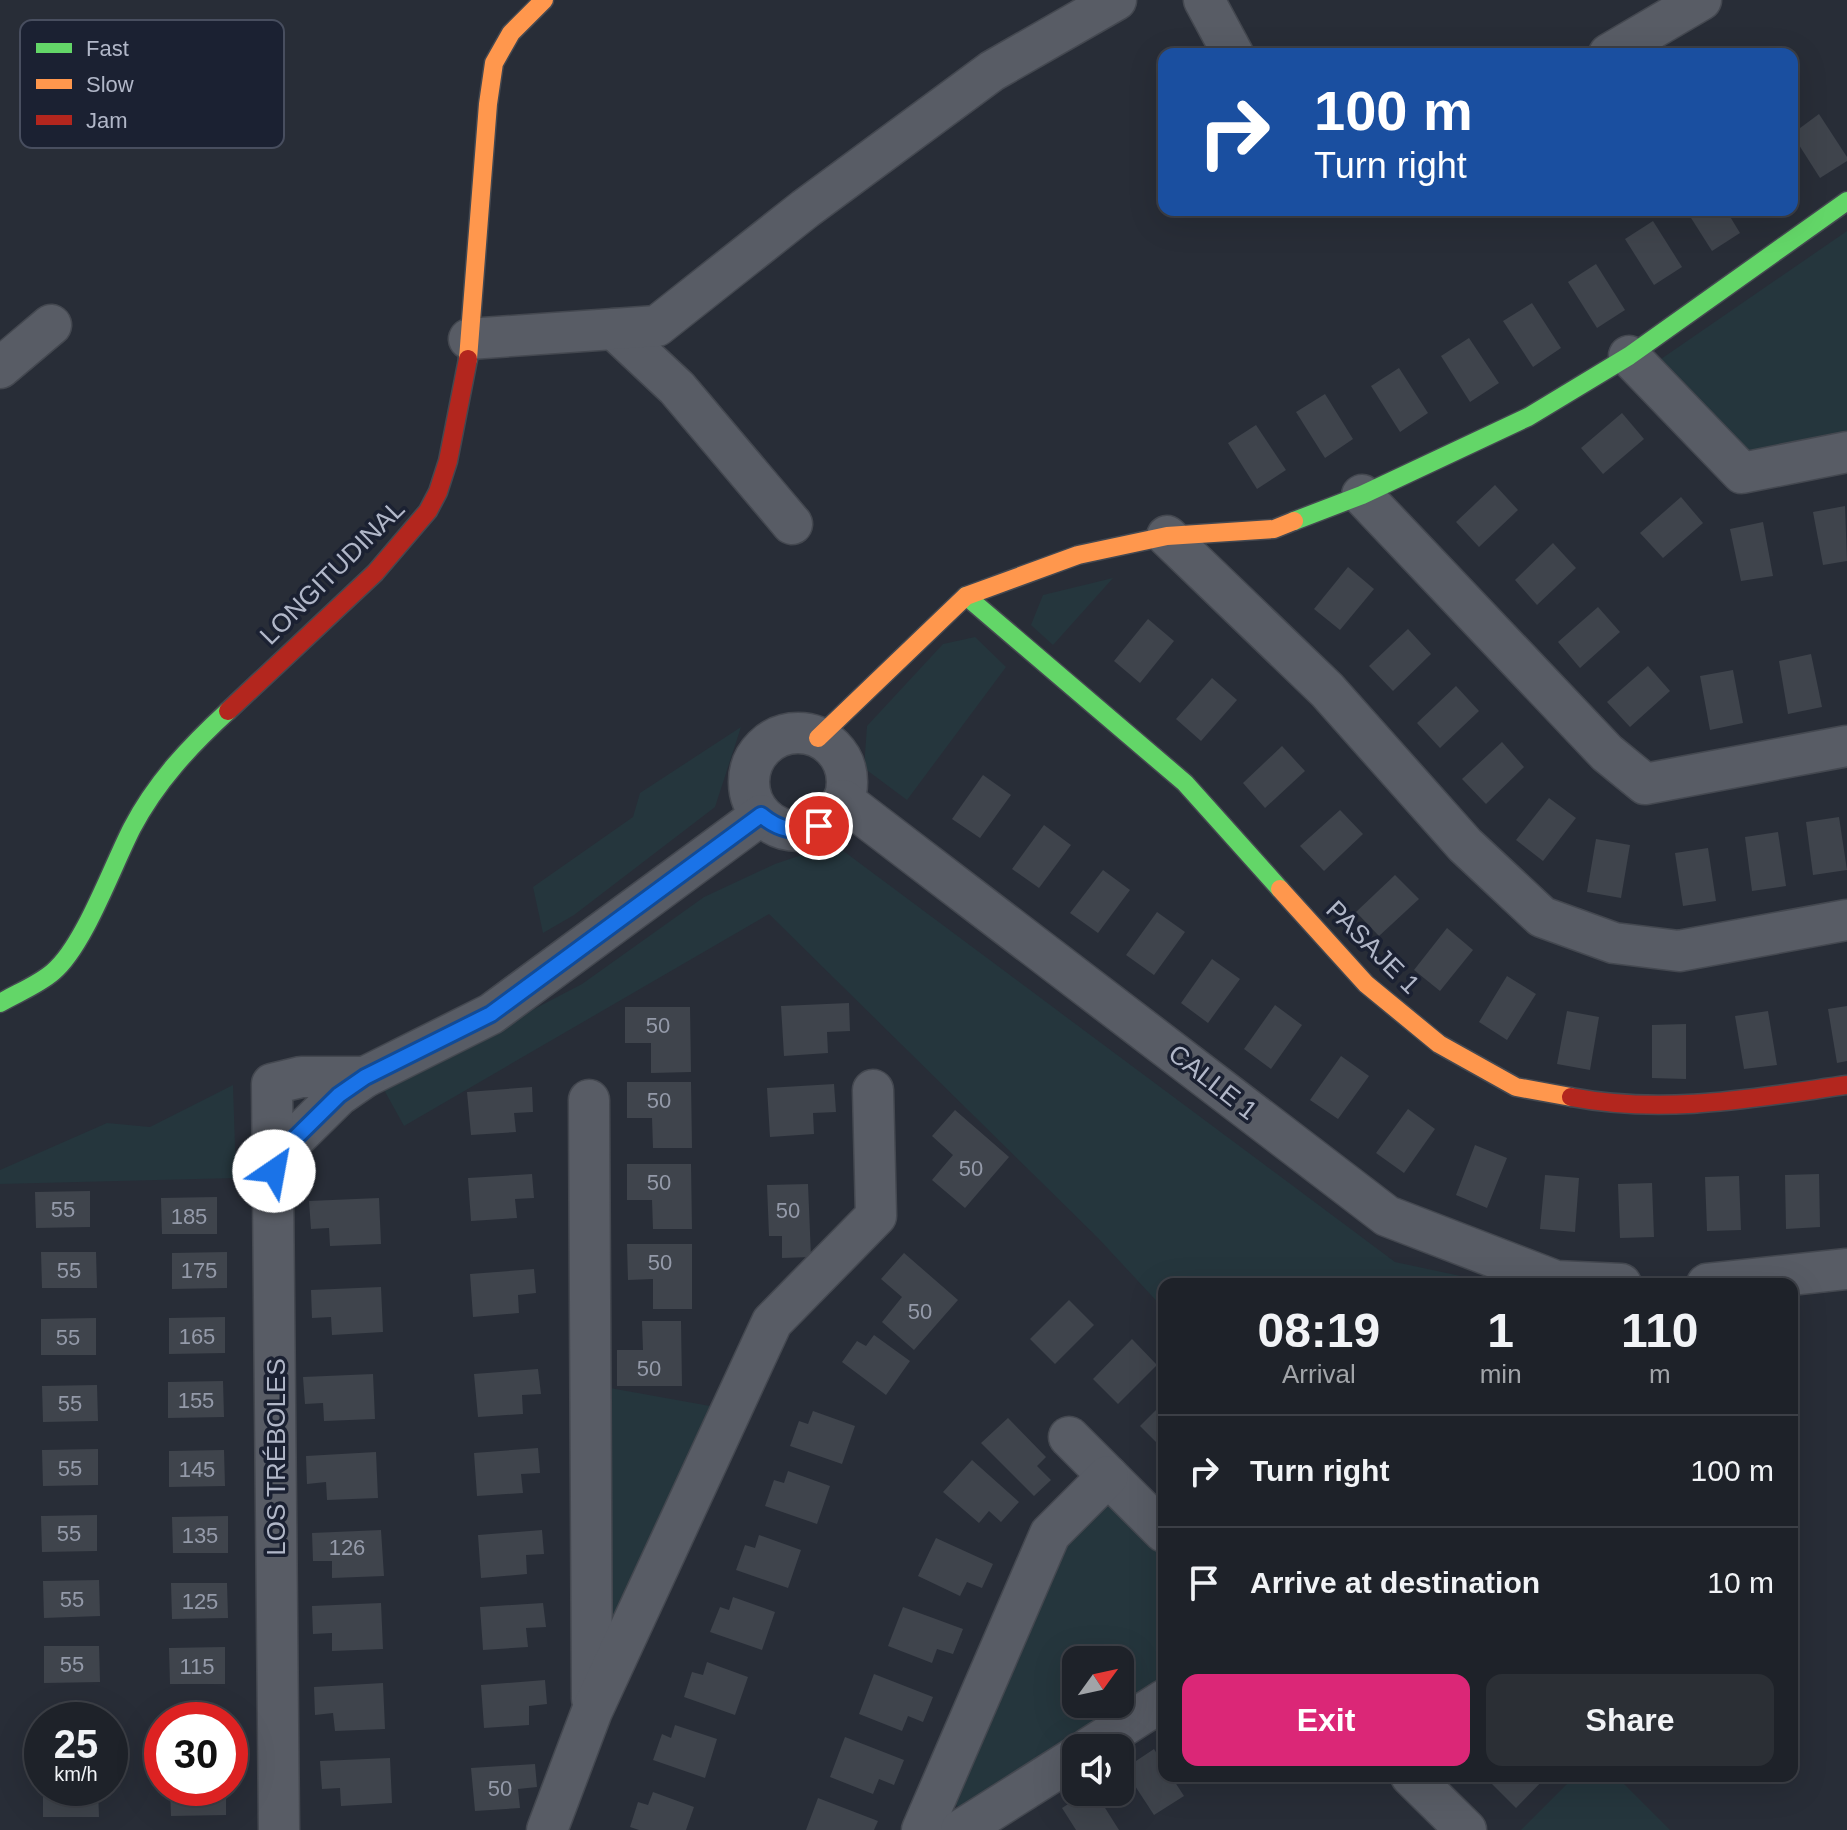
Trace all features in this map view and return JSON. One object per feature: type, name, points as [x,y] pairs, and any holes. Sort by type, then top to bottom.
[{"type":"street","name":"LONGITUDINAL","points":[[0,1003],[53,972],[75,946],[133,826],[160,781],[190,746],[375,573],[428,511],[438,492],[457,421],[469,339],[494,63],[511,33],[544,0]]},
{"type":"street","points":[[469,339],[657,326],[805,209],[992,71],[1116,0]]},
{"type":"street","points":[[1204,0],[1230,48]]},
{"type":"street","points":[[1619,48],[1701,0]]},
{"type":"street","points":[[818,738],[966,596],[1078,555],[1167,536],[1274,529],[1362,495],[1528,417],[1629,356],[1847,201]]},
{"type":"street","points":[[0,368],[51,325]]},
{"type":"street","points":[[614,329],[677,388],[792,524]]},
{"type":"street","points":[[1629,356],[1742,473],[1847,452]]},
{"type":"street","points":[[1362,495],[1607,753],[1645,784],[1847,746]]},
{"type":"street","points":[[1167,536],[1327,690],[1465,845],[1542,917],[1614,943],[1679,951],[1847,920]]},
{"type":"street","name":"PASAJE 1","points":[[966,596],[1185,783],[1366,984],[1439,1044],[1516,1087],[1601,1103],[1706,1105],[1847,1085]]},
{"type":"street","points":[[800,733],[818,738],[837,753],[843,764],[846,776],[843,800],[829,820],[807,830],[782,829],[761,815],[751,798],[748,780],[753,761],[765,746],[781,736],[800,733]]},
{"type":"street","name":"CALLE 1","points":[[843,800],[1387,1216],[1548,1278]]},
{"type":"street","points":[[274,1159],[339,1095],[365,1077],[491,1014],[761,815]]},
{"type":"street","name":"LOS TRÉBOLES","points":[[279,1830],[272,1084],[301,1077],[365,1077]]},
{"type":"street","points":[[547,1830],[592,1711],[772,1322],[876,1216],[873,1090]]},
{"type":"street","points":[[589,1100],[592,1711]]},
{"type":"street","points":[[1763,1278],[1847,1269]]},
{"type":"street","points":[[1069,1437],[1158,1526]]},
{"type":"street","points":[[922,1830],[1050,1534],[1108,1476]]},
{"type":"street","points":[[1111,1734],[1158,1704]]},
{"type":"street","points":[[961,1830],[1062,1766]]},
{"type":"street","points":[[1417,1782],[1466,1830]]},
{"type":"shaded area","points":[[1847,231],[1847,432],[1746,451],[1661,359]]},
{"type":"shaded area","points":[[1113,578],[1053,645],[1031,625],[1043,595]]},
{"type":"shaded area","points":[[975,637],[1006,667],[907,800],[864,768],[867,726],[943,644]]},
{"type":"shaded area","points":[[741,727],[715,807],[574,915],[543,933],[533,887],[633,817],[640,793]]},
{"type":"shaded area","points":[[834,844],[1395,1262],[1470,1278],[1158,1278],[1158,1303],[1098,1238],[769,914],[404,1126],[383,1088],[582,984],[704,897],[775,864]]},
{"type":"shaded area","points":[[233,1085],[236,1178],[0,1184],[0,1170],[107,1123],[150,1127]]},
{"type":"shaded area","points":[[599,1386],[710,1406],[604,1653]]},
{"type":"shaded area","points":[[1120,1505],[1158,1546],[1158,1685],[1134,1700],[1134,1646],[1062,1646],[1062,1718],[1107,1718],[1082,1734],[1062,1734],[1062,1747],[965,1810],[956,1805],[1062,1550],[1107,1507]]},
{"type":"shaded area","points":[[1569,1782],[1622,1782],[1670,1830],[1521,1830]]},
{"type":"building","points":[[1819,114],[1847,161],[1820,178],[1798,143],[1798,130]]},
{"type":"building","points":[[1690,216],[1730,216],[1740,233],[1712,251]]},
{"type":"building","points":[[1653,221],[1682,267],[1654,285],[1625,239]]},
{"type":"building","points":[[1596,264],[1625,310],[1597,328],[1568,282]]},
{"type":"building","points":[[1532,303],[1561,348],[1533,367],[1503,321]]},
{"type":"building","points":[[1469,338],[1499,383],[1470,402],[1441,356]]},
{"type":"building","points":[[1399,368],[1428,413],[1400,432],[1371,386]]},
{"type":"building","points":[[1325,394],[1353,439],[1325,458],[1296,412]]},
{"type":"building","points":[[1622,413],[1644,439],[1603,474],[1581,448]]},
{"type":"building","points":[[1256,425],[1286,470],[1257,489],[1228,443]]},
{"type":"building","points":[[1495,485],[1518,510],[1479,547],[1456,522]]},
{"type":"building","points":[[1681,497],[1703,523],[1663,558],[1640,533]]},
{"type":"building","points":[[1845,506],[1847,561],[1823,565],[1813,512]]},
{"type":"building","points":[[1763,522],[1773,576],[1741,581],[1730,529]]},
{"type":"building","points":[[1553,543],[1576,568],[1537,605],[1515,580]]},
{"type":"building","points":[[1348,567],[1374,589],[1340,630],[1314,609]]},
{"type":"building","points":[[1598,607],[1620,632],[1580,668],[1558,642]]},
{"type":"building","points":[[1148,619],[1174,641],[1140,683],[1114,661]]},
{"type":"building","points":[[1408,629],[1431,654],[1393,691],[1369,666]]},
{"type":"building","points":[[1811,654],[1822,707],[1788,714],[1779,661]]},
{"type":"building","points":[[1648,666],[1670,691],[1630,727],[1607,702]]},
{"type":"building","points":[[1733,670],[1743,723],[1710,730],[1700,676]]},
{"type":"building","points":[[1212,678],[1237,700],[1201,741],[1176,719]]},
{"type":"building","points":[[1456,686],[1479,711],[1440,748],[1417,723]]},
{"type":"building","points":[[1502,742],[1524,767],[1486,804],[1462,779]]},
{"type":"building","points":[[1282,746],[1305,771],[1265,808],[1243,783]]},
{"type":"building","points":[[983,775],[1011,795],[980,838],[952,819]]},
{"type":"building","points":[[1549,798],[1576,818],[1543,861],[1516,840]]},
{"type":"building","points":[[1340,810],[1363,834],[1324,871],[1300,846]]},
{"type":"building","points":[[1839,817],[1847,870],[1813,875],[1806,822]]},
{"type":"building","points":[[1044,825],[1071,845],[1039,888],[1012,869]]},
{"type":"building","points":[[1778,832],[1786,886],[1752,891],[1745,837]]},
{"type":"building","points":[[1596,839],[1630,845],[1621,898],[1587,892]]},
{"type":"building","points":[[1708,848],[1716,901],[1683,906],[1675,853]]},
{"type":"building","points":[[1103,870],[1130,890],[1098,933],[1070,913]]},
{"type":"building","points":[[1395,875],[1419,899],[1379,936],[1356,912]]},
{"type":"building","points":[[1157,912],[1185,932],[1154,975],[1126,955]]},
{"type":"building","points":[[1447,928],[1473,950],[1440,991],[1414,970]]},
{"type":"building","points":[[1212,959],[1240,979],[1208,1023],[1181,1003]]},
{"type":"building","points":[[1507,976],[1536,994],[1507,1040],[1479,1022]]},
{"type":"building","points":[[849,1003],[850,1031],[827,1032],[828,1053],[784,1056],[781,1006]]},
{"type":"building","points":[[1275,1005],[1302,1025],[1271,1069],[1244,1049]]},
{"type":"building","points":[[1847,1006],[1847,1061],[1837,1063],[1828,1009]]},
{"type":"building","points":[[625,1007],[690,1007],[691,1072],[651,1073],[651,1043],[625,1043]]},
{"type":"building","points":[[1567,1011],[1599,1017],[1590,1070],[1557,1064]]},
{"type":"building","points":[[1768,1011],[1777,1065],[1744,1069],[1735,1016]]},
{"type":"building","points":[[1686,1024],[1686,1079],[1652,1078],[1652,1025]]},
{"type":"building","points":[[1341,1056],[1369,1076],[1338,1119],[1310,1100]]},
{"type":"building","points":[[627,1082],[691,1082],[692,1148],[653,1148],[652,1118],[627,1118]]},
{"type":"building","points":[[834,1084],[836,1112],[813,1113],[814,1134],[770,1137],[767,1088]]},
{"type":"building","points":[[532,1087],[533,1112],[514,1113],[516,1132],[471,1135],[467,1092]]},
{"type":"building","points":[[1408,1109],[1435,1129],[1404,1173],[1376,1153]]},
{"type":"building","points":[[955,1110],[1009,1157],[965,1208],[932,1180],[953,1155],[932,1136]]},
{"type":"building","points":[[1475,1145],[1507,1158],[1487,1208],[1456,1195]]},
{"type":"building","points":[[627,1164],[691,1164],[692,1229],[653,1229],[652,1200],[627,1200]]},
{"type":"building","points":[[532,1174],[534,1198],[515,1199],[517,1218],[471,1221],[468,1178]]},
{"type":"building","points":[[1819,1174],[1820,1227],[1786,1229],[1785,1175]]},
{"type":"building","points":[[1545,1175],[1579,1178],[1575,1232],[1540,1229]]},
{"type":"building","points":[[1739,1176],[1741,1230],[1707,1231],[1705,1177]]},
{"type":"building","points":[[1652,1183],[1654,1237],[1620,1238],[1618,1184]]},
{"type":"building","points":[[808,1184],[811,1257],[782,1258],[782,1236],[769,1236],[767,1185]]},
{"type":"building","points":[[90,1191],[90,1227],[36,1228],[35,1192]]},
{"type":"building","points":[[217,1197],[217,1234],[162,1234],[161,1198]]},
{"type":"building","points":[[379,1198],[381,1244],[330,1246],[329,1228],[311,1229],[309,1201]]},
{"type":"building","points":[[627,1244],[692,1244],[692,1309],[653,1309],[653,1279],[628,1280]]},
{"type":"building","points":[[41,1252],[96,1252],[97,1288],[42,1288]]},
{"type":"building","points":[[227,1252],[227,1288],[172,1289],[172,1253]]},
{"type":"building","points":[[904,1253],[958,1300],[914,1350],[882,1322],[902,1297],[881,1279]]},
{"type":"building","points":[[534,1269],[536,1293],[518,1295],[519,1313],[473,1317],[470,1274]]},
{"type":"building","points":[[381,1287],[383,1332],[332,1335],[331,1317],[312,1318],[311,1290]]},
{"type":"building","points":[[1069,1300],[1094,1325],[1055,1364],[1030,1339]]},
{"type":"building","points":[[225,1317],[225,1353],[169,1354],[169,1318]]},
{"type":"building","points":[[96,1318],[96,1355],[41,1355],[41,1319]]},
{"type":"building","points":[[642,1321],[681,1321],[682,1386],[617,1386],[617,1350],[643,1350]]},
{"type":"building","points":[[874,1335],[910,1361],[886,1395],[842,1362],[857,1341],[866,1346]]},
{"type":"building","points":[[1132,1339],[1157,1365],[1118,1404],[1093,1379]]},
{"type":"building","points":[[538,1369],[541,1394],[522,1395],[523,1414],[478,1417],[474,1374]]},
{"type":"building","points":[[373,1374],[375,1419],[324,1421],[323,1403],[305,1404],[303,1377]]},
{"type":"building","points":[[223,1381],[224,1417],[168,1418],[168,1382]]},
{"type":"building","points":[[97,1385],[98,1421],[43,1422],[42,1386]]},
{"type":"building","points":[[1158,1408],[1158,1444],[1140,1426]]},
{"type":"building","points":[[813,1411],[855,1426],[842,1464],[790,1446],[799,1421],[808,1424]]},
{"type":"building","points":[[1008,1418],[1046,1457],[1037,1466],[1051,1480],[1034,1496],[981,1443]]},
{"type":"building","points":[[538,1448],[540,1473],[521,1474],[523,1493],[477,1496],[474,1453]]},
{"type":"building","points":[[98,1449],[98,1485],[43,1486],[42,1450]]},
{"type":"building","points":[[224,1450],[225,1486],[169,1487],[169,1451]]},
{"type":"building","points":[[376,1452],[378,1498],[327,1500],[326,1482],[307,1484],[306,1456]]},
{"type":"building","points":[[972,1460],[1019,1502],[1001,1522],[989,1511],[979,1523],[943,1492]]},
{"type":"building","points":[[788,1471],[830,1486],[817,1524],[765,1506],[774,1480],[784,1483]]},
{"type":"building","points":[[97,1515],[97,1551],[42,1552],[41,1516]]},
{"type":"building","points":[[228,1516],[228,1553],[173,1553],[172,1517]]},
{"type":"building","points":[[381,1530],[384,1576],[332,1578],[332,1561],[313,1561],[312,1533]]},
{"type":"building","points":[[542,1530],[544,1554],[526,1555],[527,1574],[481,1578],[478,1535]]},
{"type":"building","points":[[759,1535],[801,1550],[788,1588],[736,1570],[745,1545],[755,1548]]},
{"type":"building","points":[[936,1538],[993,1564],[982,1588],[967,1582],[960,1596],[918,1576]]},
{"type":"building","points":[[99,1580],[100,1616],[44,1618],[43,1581]]},
{"type":"building","points":[[171,1583],[227,1583],[228,1618],[172,1619]]},
{"type":"building","points":[[733,1597],[775,1612],[762,1650],[710,1632],[720,1607],[729,1610]]},
{"type":"building","points":[[381,1603],[383,1649],[332,1651],[332,1633],[313,1634],[312,1606]]},
{"type":"building","points":[[543,1603],[546,1627],[526,1628],[528,1647],[483,1650],[480,1607]]},
{"type":"building","points":[[903,1607],[963,1629],[953,1654],[937,1649],[932,1663],[888,1646]]},
{"type":"building","points":[[44,1646],[99,1646],[100,1682],[44,1683]]},
{"type":"building","points":[[225,1647],[225,1684],[170,1684],[169,1648]]},
{"type":"building","points":[[707,1662],[748,1677],[735,1715],[684,1697],[692,1672],[703,1675]]},
{"type":"building","points":[[874,1674],[933,1697],[923,1722],[908,1716],[902,1731],[859,1714]]},
{"type":"building","points":[[545,1680],[547,1704],[529,1706],[529,1725],[484,1728],[481,1685]]},
{"type":"building","points":[[383,1683],[385,1729],[335,1731],[333,1713],[315,1715],[314,1687]]},
{"type":"building","points":[[675,1725],[717,1739],[705,1778],[653,1760],[662,1734],[671,1738]]},
{"type":"building","points":[[845,1737],[904,1760],[894,1785],[879,1779],[873,1794],[830,1777]]},
{"type":"building","points":[[1154,1749],[1158,1755],[1158,1782],[1175,1782],[1184,1796],[1154,1815],[1134,1784],[1134,1762]]},
{"type":"building","points":[[390,1758],[392,1803],[341,1806],[340,1788],[322,1789],[320,1761]]},
{"type":"building","points":[[535,1764],[537,1787],[518,1789],[520,1808],[475,1811],[471,1768]]},
{"type":"building","points":[[1490,1782],[1541,1782],[1516,1808]]},
{"type":"building","points":[[653,1792],[694,1807],[686,1830],[639,1830],[630,1827],[638,1802],[648,1805]]},
{"type":"building","points":[[818,1798],[878,1821],[874,1830],[806,1830]]},
{"type":"building","points":[[43,1806],[99,1806],[99,1817],[43,1817]]},
{"type":"building","points":[[171,1806],[226,1806],[226,1815],[171,1816]]},
{"type":"building","points":[[1104,1806],[1119,1830],[1076,1830],[1062,1808]]},
{"type":"traffic: fast","points":[[1294,521],[1362,495],[1528,417],[1629,356],[1847,201]]},
{"type":"traffic: fast","points":[[966,596],[1185,783],[1280,889]]},
{"type":"traffic: fast","points":[[0,1003],[41,981],[64,960],[97,905],[132,828],[152,795],[187,751],[228,711]]},
{"type":"traffic: slow","points":[[468,359],[494,63],[511,33],[544,0]]},
{"type":"traffic: slow","points":[[818,738],[966,596],[1078,555],[1167,536],[1274,529],[1294,521]]},
{"type":"traffic: slow","points":[[1280,889],[1366,984],[1439,1044],[1516,1087],[1571,1097]]},
{"type":"traffic: jam","points":[[228,711],[375,573],[428,511],[448,461],[468,359]]},
{"type":"traffic: jam","points":[[1571,1097],[1641,1105],[1675,1105],[1847,1085]]},
{"type":"route","points":[[274,1171],[274,1159],[339,1095],[365,1077],[491,1014],[761,815],[782,829],[807,830],[819,826]]}]
